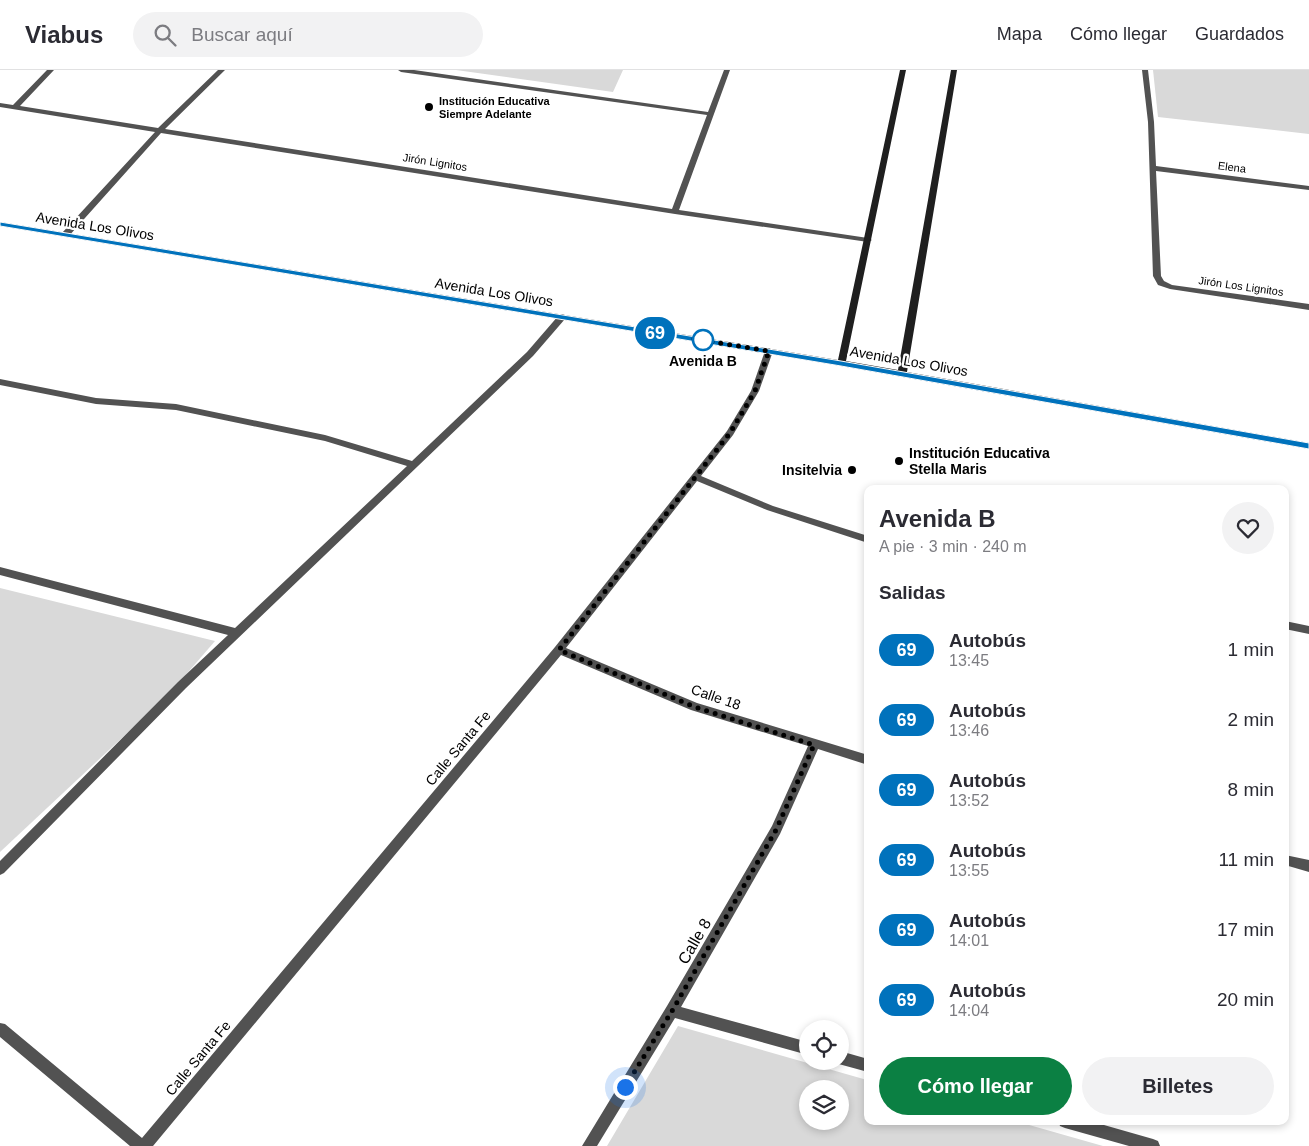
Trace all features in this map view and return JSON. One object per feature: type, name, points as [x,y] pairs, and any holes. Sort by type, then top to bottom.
[{"type":"street","points":[[14,108],[51,70]]},
{"type":"street","points":[[65,235],[161,130],[222,70]]},
{"type":"street","points":[[401,70],[711,114]]},
{"type":"street","points":[[674,212],[727,70]]},
{"type":"street","points":[[841,363],[903,70]]},
{"type":"street","points":[[902,374],[954,70]]},
{"type":"street","points":[[1145,70],[1151,122],[1153,168]]},
{"type":"street","name":"Jirón Lignitos","points":[[0,105],[674,212],[868,240]]},
{"type":"street","name":"Elena","points":[[1153,168],[1309,188]]},
{"type":"street","name":"Jirón Los Lignitos","points":[[1153,168],[1157,276],[1161,283],[1170,287],[1309,307]]},
{"type":"street","name":"Avenida Los Olivos","points":[[0,224],[841,363],[1309,446]]},
{"type":"street","points":[[0,869],[182,685],[530,354],[562,317]]},
{"type":"street","name":"Calle Santa Fe","points":[[142,1146],[559,650],[696,477],[730,433],[755,391],[769,351]]},
{"type":"street","points":[[0,382],[96,401],[176,407],[324,438],[414,465]]},
{"type":"street","points":[[696,477],[770,508],[864,539]]},
{"type":"street","points":[[0,571],[238,632]]},
{"type":"street","points":[[1289,626],[1309,630]]},
{"type":"street","name":"Calle 18","points":[[559,650],[695,707],[864,759]]},
{"type":"street","name":"Calle 8","points":[[589,1146],[672,1011],[776,830],[814,745]]},
{"type":"street","points":[[1289,861],[1309,866]]},
{"type":"street","points":[[672,1011],[799,1046]]},
{"type":"street","points":[[0,1029],[142,1146]]},
{"type":"street","points":[[849,1061],[864,1065]]},
{"type":"street","points":[[1079,1125],[1153,1146]]},
{"type":"shaded area","points":[[456,70],[623,70],[613,92]]},
{"type":"shaded area","points":[[1153,70],[1309,70],[1309,134],[1158,117]]},
{"type":"shaded area","points":[[0,588],[215,641],[171,692],[0,852]]},
{"type":"shaded area","points":[[678,1026],[799,1061],[799,1070],[832,1070],[864,1079],[864,1125],[1029,1125],[1103,1146],[607,1146]]},
{"type":"bus line","name":"69","points":[[0,224],[841,363],[1309,446]]},
{"type":"place","name":"Institución Educativa Siempre Adelante","points":[[429,107]]},
{"type":"place","name":"Avenida B","points":[[703,340]]},
{"type":"place","name":"Institución Educativa Stella Maris","points":[[899,461]]},
{"type":"place","name":"Insitelvia","points":[[852,470]]},
{"type":"route","points":[[625,1087],[672,1011],[776,830],[814,745],[695,707],[559,650],[730,433],[755,391],[769,351],[694,339],[703,340]]}]
